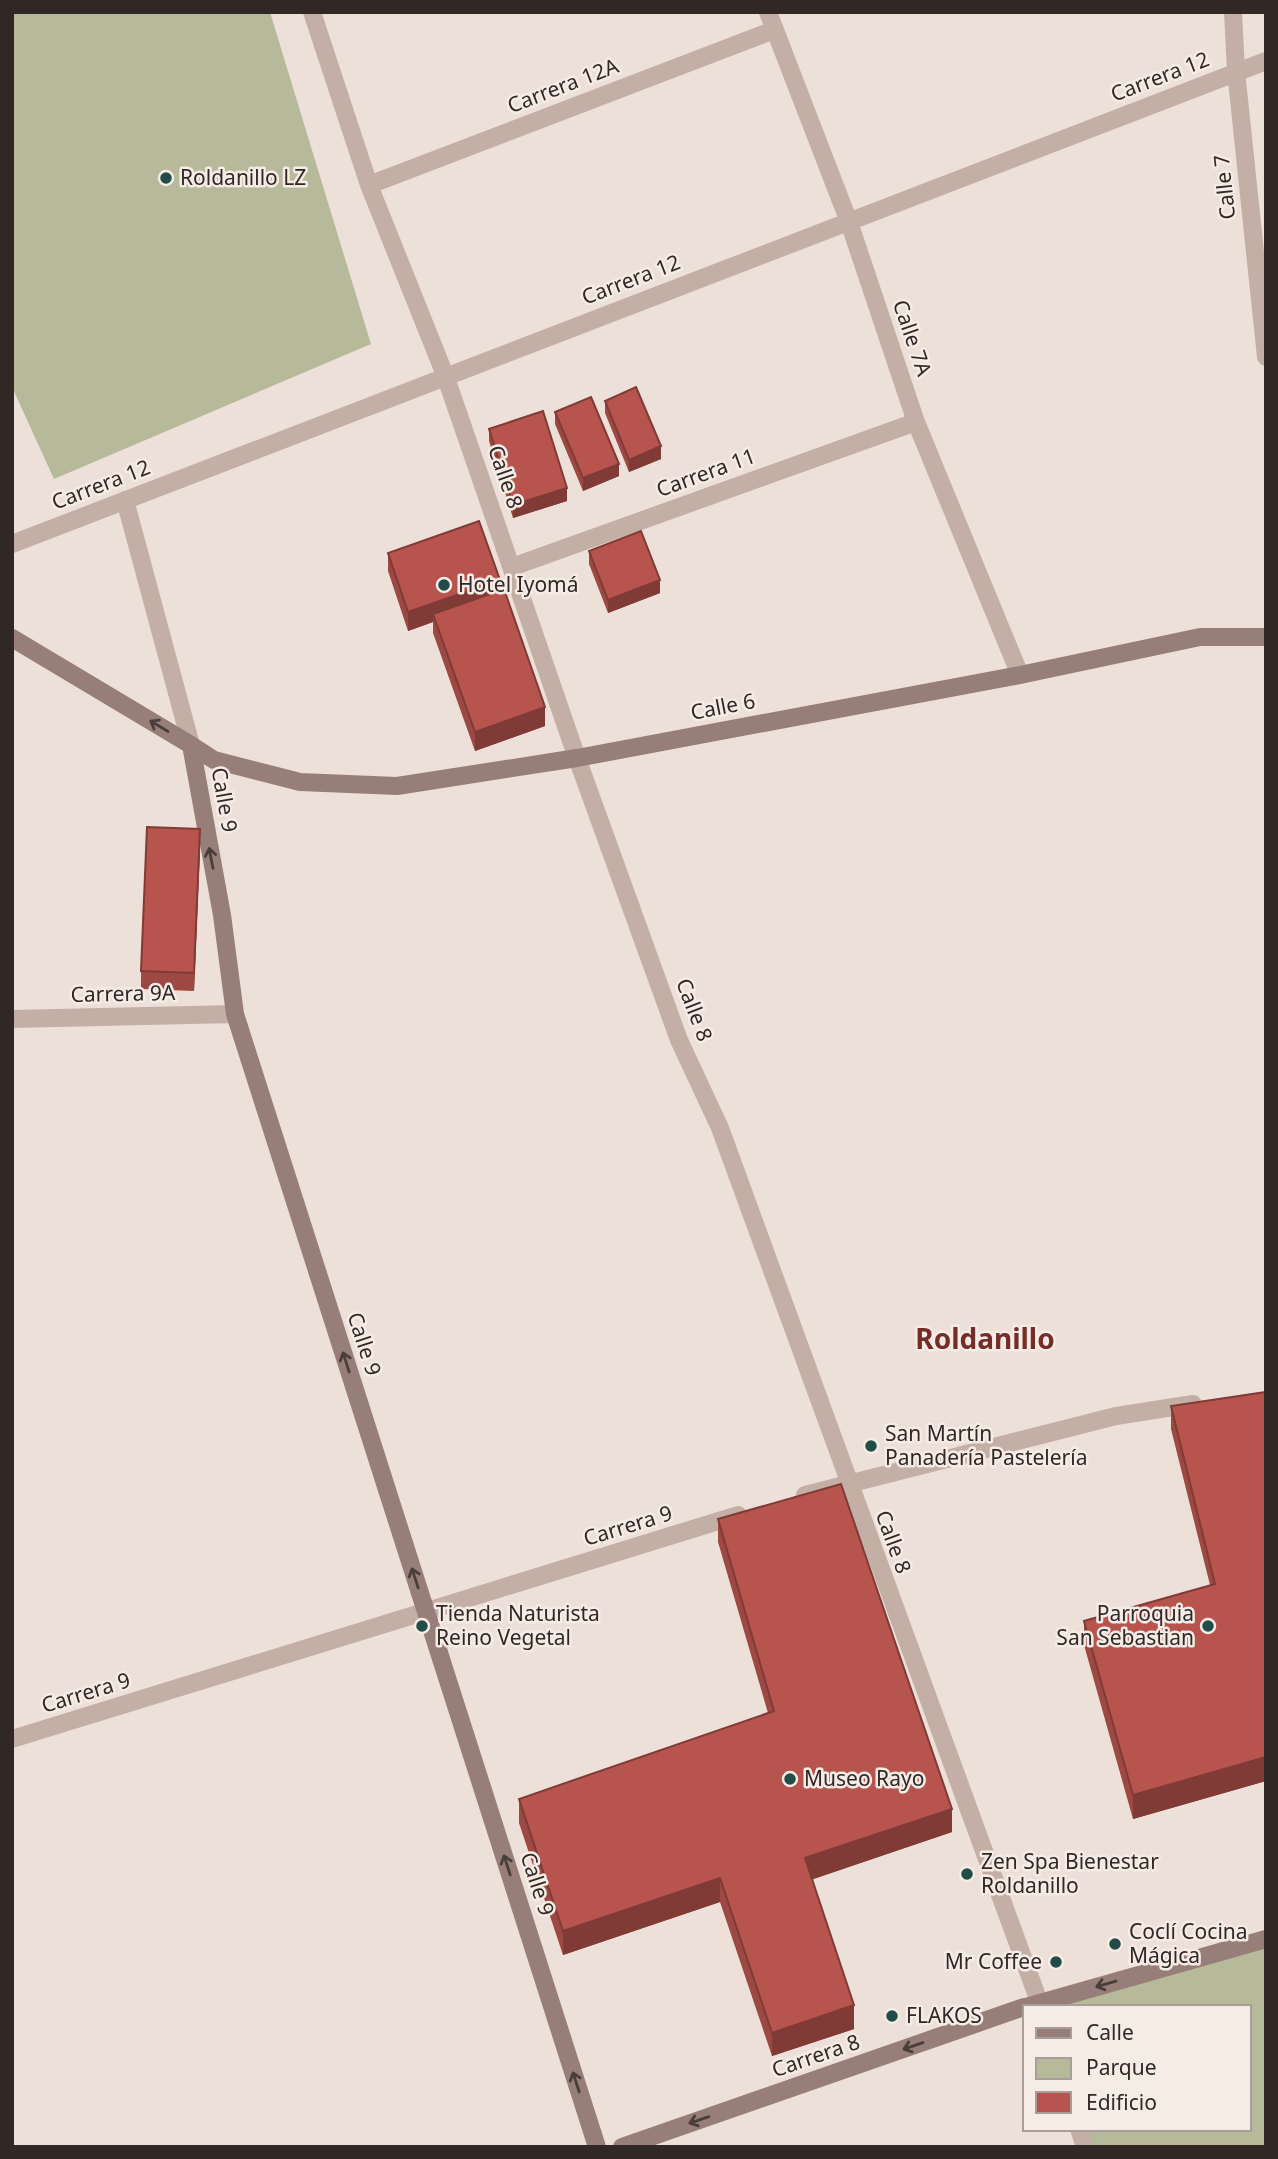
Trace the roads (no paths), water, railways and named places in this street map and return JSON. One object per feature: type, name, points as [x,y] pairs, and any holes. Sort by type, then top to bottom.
[{"type":"street","name":"Calle 7A","points":[[768,12],[849,222],[916,422],[1020,675]]},
{"type":"street","name":"Calle 7","points":[[1233,12],[1236,71],[1266,357]]},
{"type":"street","name":"Calle 8","points":[[314,19],[369,185],[445,375],[577,758],[679,1040],[720,1128],[1033,2005]]},
{"type":"street","name":"Carrera 12A","points":[[369,185],[774,30]]},
{"type":"street","name":"Carrera 12","points":[[12,544],[1266,61]]},
{"type":"street","name":"Carrera 11","points":[[512,567],[916,422]]},
{"type":"street","points":[[125,500],[191,745]]},
{"type":"street","name":"Calle 6","points":[[191,745],[214,760],[300,782],[397,786],[577,758],[1020,675],[1200,637],[1266,637]]},
{"type":"street","name":"Calle 9","points":[[12,638],[191,745],[222,915],[235,1014],[597,2147]]},
{"type":"street","name":"Carrera 9A","points":[[12,1019],[235,1014]]},
{"type":"street","points":[[782,1502],[848,1481],[1116,1416],[1211,1402]]},
{"type":"street","name":"Carrera 9","points":[[12,1739],[756,1510]]},
{"type":"street","name":"Carrera 8","points":[[1036,2005],[1266,1939]]},
{"type":"street","name":"Carrera 8","points":[[622,2147],[1023,2009]]},
{"type":"place","name":"Roldanillo LZ","points":[[166,178]]},
{"type":"place","name":"Hotel Iyomá","points":[[444,585]]},
{"type":"place","name":"San Martín Panadería Pastelería","points":[[871,1446]]},
{"type":"place","name":"Tienda Naturista Reino Vegetal","points":[[422,1626]]},
{"type":"place","name":"Parroquia San Sebastian","points":[[1208,1626]]},
{"type":"place","name":"Museo Rayo","points":[[790,1779]]},
{"type":"place","name":"Zen Spa Bienestar Roldanillo","points":[[967,1874]]},
{"type":"place","name":"Coclí Cocina Mágica","points":[[1115,1944]]},
{"type":"place","name":"Mr Coffee","points":[[1056,1962]]},
{"type":"place","name":"FLAKOS","points":[[892,2016]]},
{"type":"district","name":"Roldanillo","points":[[985,1339]]}]
